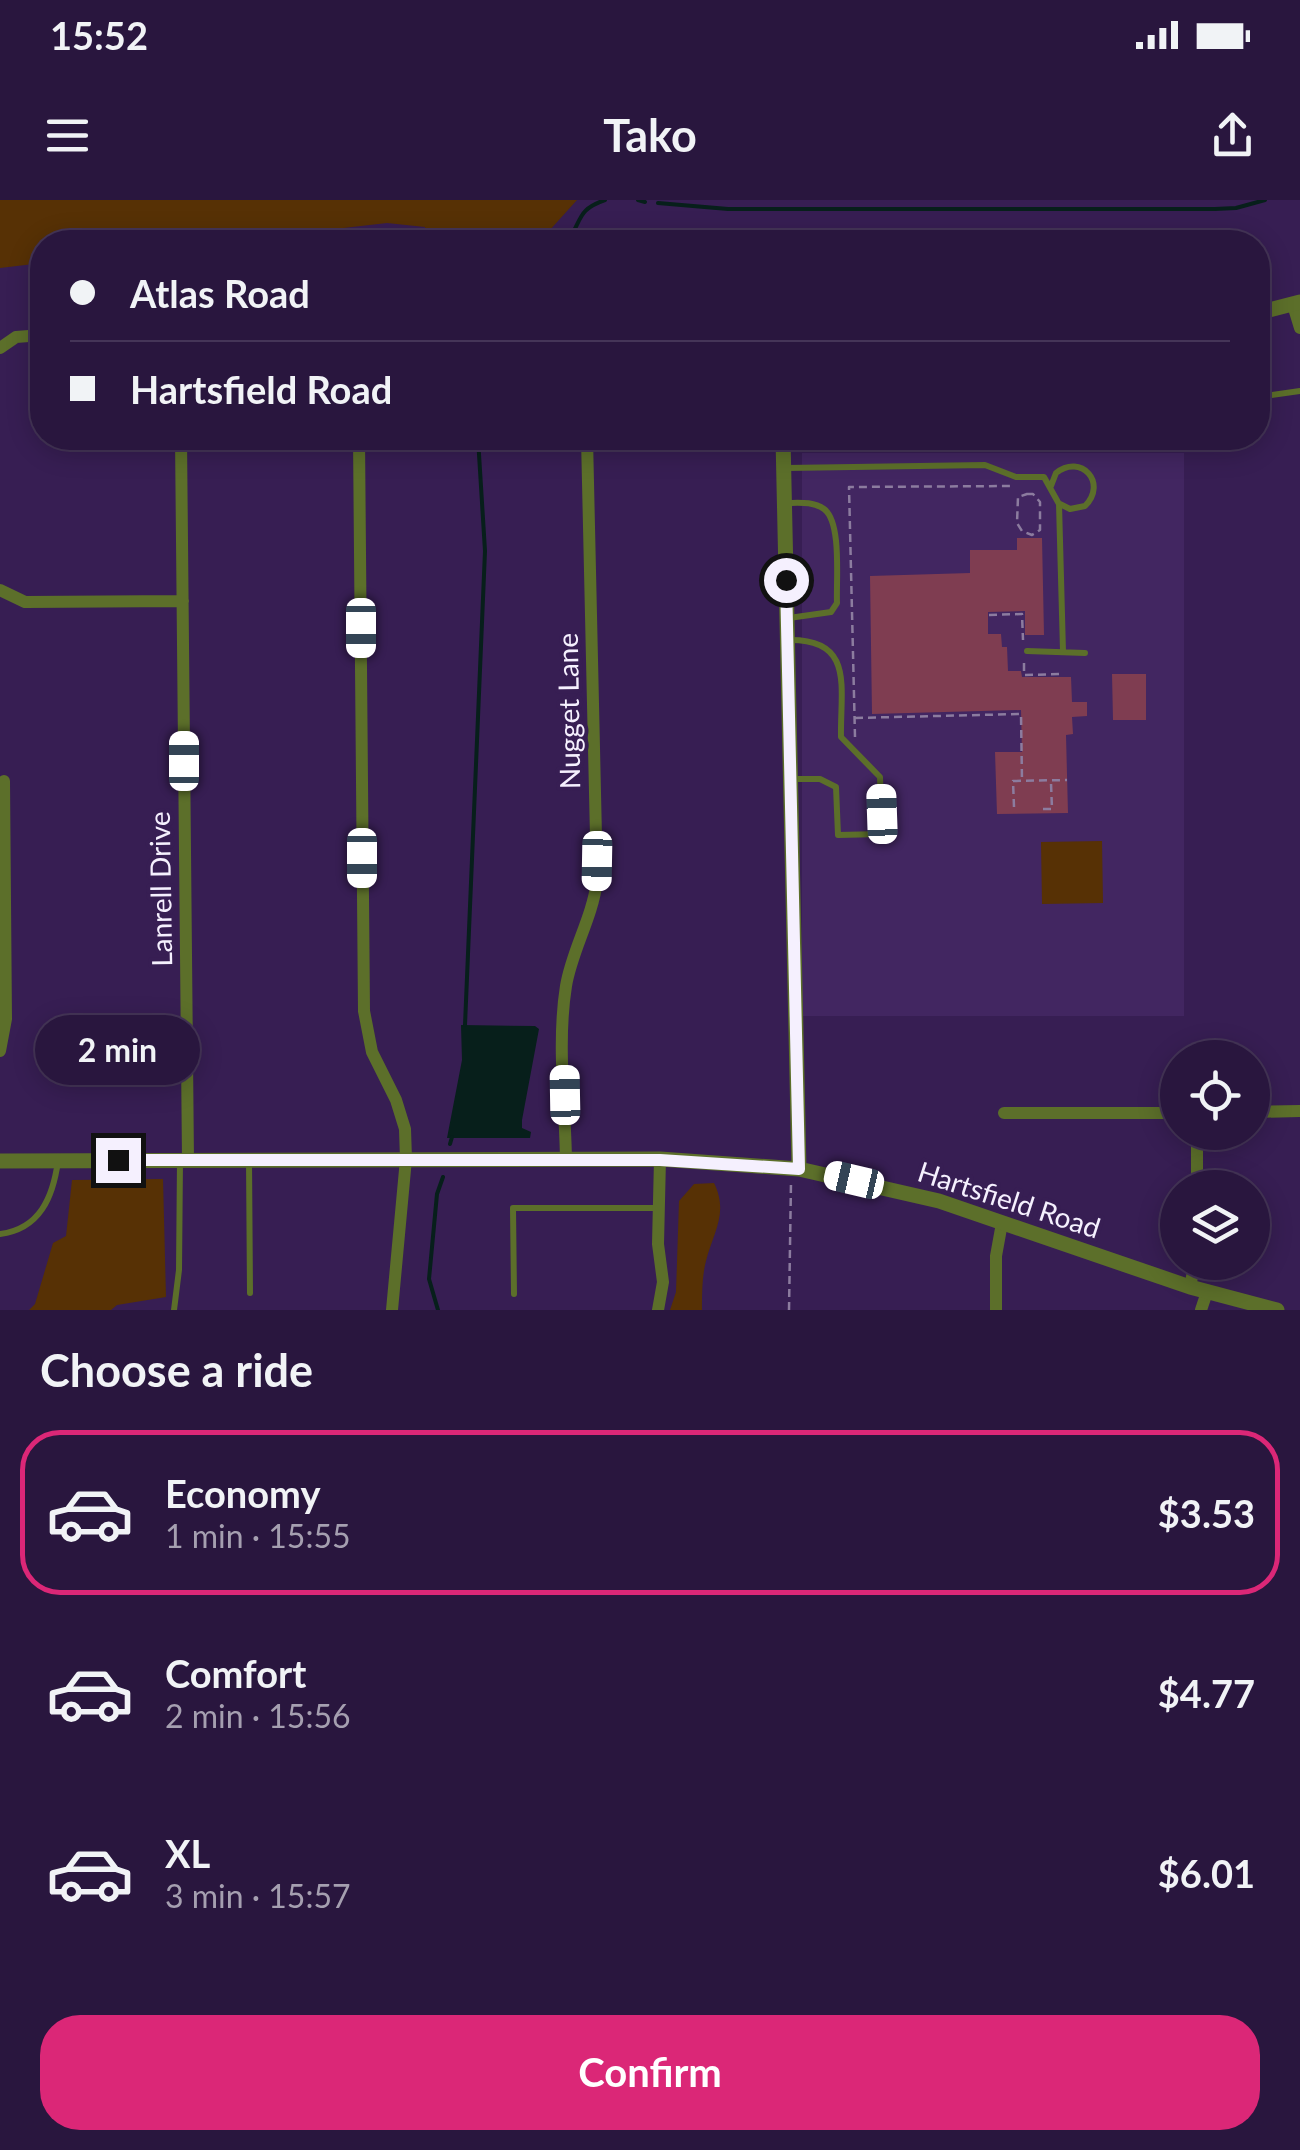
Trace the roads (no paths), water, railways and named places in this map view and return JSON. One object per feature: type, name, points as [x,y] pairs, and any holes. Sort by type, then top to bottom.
[{"type":"street","points":[[1270,310],[1297,304],[1300,328]]},
{"type":"street","points":[[0,348],[16,337],[30,336]]},
{"type":"street","name":"Lanrell Drive","points":[[182,450],[184,1160]]},
{"type":"street","points":[[359,450],[364,1011],[372,1052],[402,1113],[406,1159],[392,1310]]},
{"type":"street","name":"Nugget Lane","points":[[566,1159],[564,999],[573,956],[590,919],[596,881],[587,450]]},
{"type":"street","points":[[784,450],[795,1168]]},
{"type":"street","points":[[0,590],[26,602],[183,602]]},
{"type":"street","points":[[0,1050],[6,1019],[4,781]]},
{"type":"street","points":[[1270,1112],[1300,1111]]},
{"type":"street","points":[[1004,1114],[1160,1113]]},
{"type":"street","name":"Hartsfield Road","points":[[0,1161],[566,1159],[795,1168],[881,1186],[1190,1287],[1277,1310]]},
{"type":"street","points":[[658,1310],[663,1282],[658,1244],[660,1160]]},
{"type":"street","points":[[996,1310],[996,1256],[1002,1223]]},
{"type":"street","points":[[1190,1287],[1191,1280]]},
{"type":"street","points":[[1201,1310],[1206,1292]]},
{"type":"lane","points":[[1270,395],[1300,391]]},
{"type":"lane","points":[[784,468],[985,465],[1016,478],[1044,478],[1059,504],[1062,651]]},
{"type":"lane","points":[[1051,486],[1056,473],[1069,465],[1084,468],[1094,479],[1094,494],[1086,506],[1070,509],[1059,504]]},
{"type":"lane","points":[[785,503],[811,503],[826,510],[835,524],[837,603],[830,612],[787,618]]},
{"type":"lane","points":[[788,640],[822,644],[837,660],[841,737],[880,778],[882,834],[838,835],[836,787],[820,779],[791,779]]},
{"type":"lane","points":[[1027,652],[1086,653]]},
{"type":"lane","points":[[174,1310],[184,1160]]},
{"type":"lane","points":[[248,1160],[250,1293]]},
{"type":"lane","points":[[0,1234],[18,1230],[40,1214],[51,1198],[58,1161]]},
{"type":"lane","points":[[514,1294],[513,1208],[659,1208]]},
{"type":"waterway","points":[[574,230],[584,212],[605,200]]},
{"type":"waterway","points":[[638,200],[645,202]]},
{"type":"waterway","points":[[658,203],[728,209],[1215,209],[1265,200]]},
{"type":"waterway","points":[[465,1025],[485,551],[479,450]]},
{"type":"waterway","points":[[450,1144],[452,1137]]},
{"type":"waterway","points":[[438,1310],[429,1279],[437,1194],[443,1177]]}]
